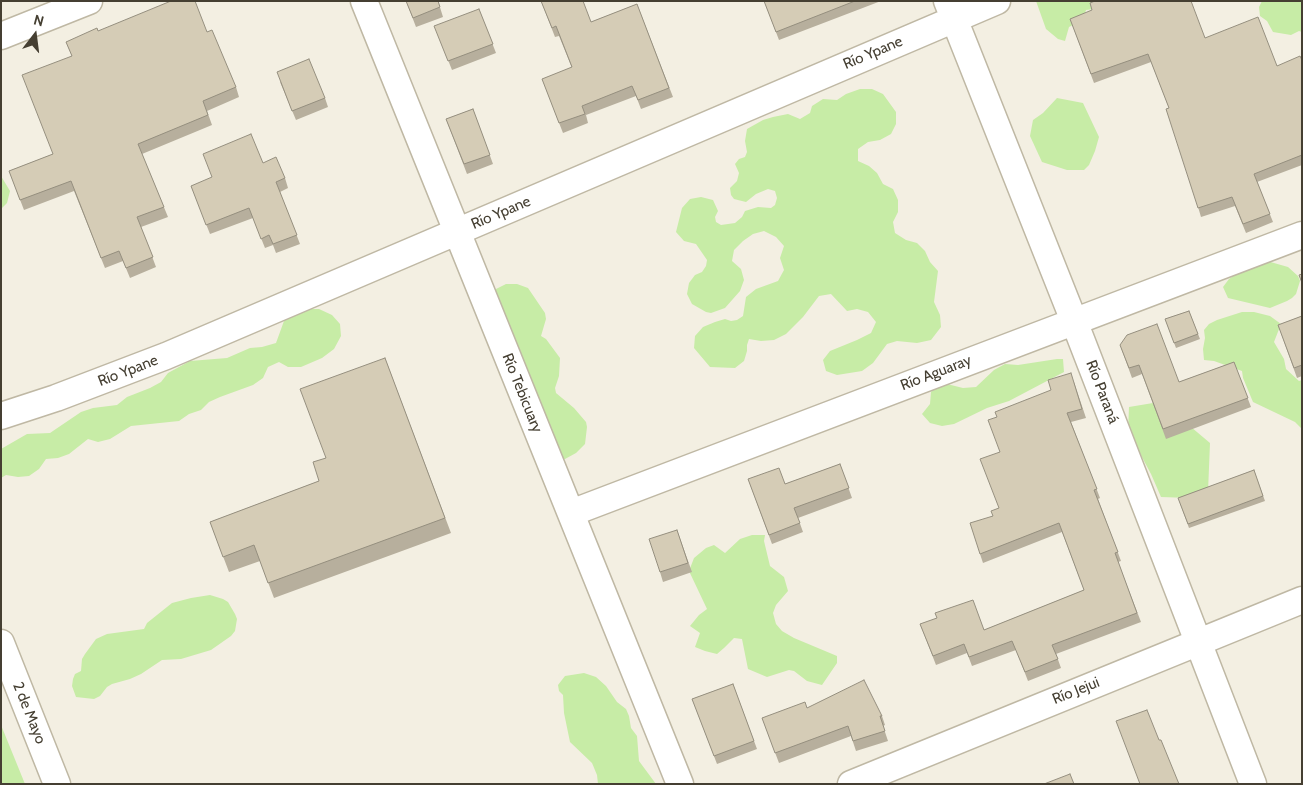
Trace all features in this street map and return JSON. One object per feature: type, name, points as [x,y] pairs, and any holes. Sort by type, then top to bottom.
[{"type":"street","points":[[1,36],[89,1]]},
{"type":"street","name":"Río Tebicuary","points":[[364,1],[680,784]]},
{"type":"street","name":"Río Ypane","points":[[1,416],[56,398],[166,356],[457,232],[950,10],[997,1]]},
{"type":"street","name":"Río Paraná","points":[[950,10],[1074,320],[1253,784]]},
{"type":"street","name":"Río Aguaray","points":[[571,513],[1074,320],[1302,235]]},
{"type":"street","name":"Río Jejui","points":[[851,784],[1199,640],[1302,600]]},
{"type":"street","name":"2 de Mayo","points":[[1,643],[57,784]]},
{"type":"green space","points":[[1036,1],[1108,1],[1110,7],[1086,10],[1083,20],[1069,27],[1065,41],[1058,39],[1046,29]]},
{"type":"green space","points":[[1262,1],[1302,1],[1302,32],[1299,31],[1291,35],[1273,32],[1267,21],[1260,16],[1259,7]]},
{"type":"green space","points":[[860,89],[872,89],[883,94],[896,112],[896,124],[891,134],[880,140],[868,142],[858,149],[858,161],[869,166],[877,173],[883,184],[893,189],[898,200],[898,212],[893,222],[895,233],[906,240],[917,243],[925,251],[930,262],[938,271],[934,302],[940,315],[941,327],[931,340],[917,343],[897,341],[887,344],[873,363],[862,371],[837,375],[826,371],[823,360],[830,351],[871,333],[876,322],[868,312],[857,309],[847,311],[831,294],[819,296],[803,317],[786,334],[774,340],[761,341],[749,339],[744,361],[735,368],[710,367],[694,348],[695,336],[703,327],[715,322],[725,319],[737,320],[743,316],[746,297],[756,289],[778,281],[784,270],[780,258],[784,246],[776,237],[764,231],[753,234],[743,241],[734,250],[732,261],[741,269],[744,280],[740,291],[725,308],[711,313],[706,312],[692,304],[687,294],[689,283],[695,275],[702,272],[707,260],[696,244],[684,241],[676,232],[682,208],[690,199],[701,197],[713,200],[718,211],[715,217],[716,222],[721,225],[735,223],[742,217],[745,211],[758,207],[771,208],[775,205],[777,198],[775,191],[768,189],[756,194],[746,202],[734,199],[731,195],[730,188],[737,181],[739,173],[735,164],[739,159],[745,157],[747,152],[745,141],[747,129],[763,120],[788,114],[800,119],[810,113],[812,106],[823,99],[837,100],[846,94]]},
{"type":"green space","points":[[1057,98],[1083,103],[1099,137],[1089,165],[1084,170],[1067,170],[1042,162],[1030,136],[1033,120],[1043,113]]},
{"type":"green space","points":[[1,176],[10,191],[7,203],[1,209]]},
{"type":"green space","points":[[1267,261],[1288,267],[1298,276],[1300,281],[1296,294],[1292,298],[1270,308],[1228,298],[1223,287],[1229,279],[1247,267]]},
{"type":"green space","points":[[506,284],[517,284],[528,288],[545,313],[546,319],[541,336],[546,339],[560,358],[559,376],[555,388],[556,393],[574,408],[586,422],[585,444],[576,453],[565,459],[553,458],[492,291]]},
{"type":"green space","points":[[306,309],[319,309],[332,315],[340,324],[341,336],[334,349],[322,358],[301,367],[288,367],[279,362],[268,367],[263,378],[253,385],[209,402],[201,410],[189,414],[179,421],[131,426],[110,439],[98,442],[88,439],[69,454],[58,458],[46,459],[39,469],[29,476],[6,475],[1,478],[1,449],[27,434],[50,433],[81,412],[93,408],[117,405],[127,397],[161,382],[168,373],[190,361],[227,358],[250,348],[276,343],[284,321],[294,312]]},
{"type":"green space","points":[[1242,312],[1254,312],[1270,316],[1281,324],[1274,342],[1284,359],[1286,369],[1299,381],[1302,380],[1302,429],[1295,422],[1253,402],[1242,371],[1214,361],[1204,360],[1204,330],[1209,324],[1217,320]]},
{"type":"green space","points":[[1063,359],[1064,372],[1009,401],[987,408],[954,424],[942,426],[930,423],[922,414],[930,404],[931,392],[939,382],[963,388],[976,387],[994,370],[1005,364],[1018,365]]},
{"type":"green space","points":[[1153,403],[1191,427],[1210,443],[1208,492],[1190,498],[1161,497],[1128,431],[1129,407]]},
{"type":"green space","points":[[752,535],[765,535],[764,541],[770,566],[784,577],[788,591],[776,605],[773,613],[776,624],[782,631],[794,638],[837,656],[837,663],[822,685],[807,681],[794,671],[789,670],[767,677],[748,669],[742,639],[734,638],[717,654],[695,647],[700,633],[690,626],[707,609],[689,571],[694,558],[706,548],[714,545],[725,553],[740,539]]},
{"type":"green space","points":[[210,595],[228,602],[235,614],[237,619],[235,631],[231,636],[211,650],[181,659],[162,660],[141,674],[112,684],[100,696],[94,699],[76,697],[72,686],[73,679],[75,674],[81,671],[82,659],[96,639],[107,634],[144,629],[147,623],[172,603]]},
{"type":"green space","points":[[584,673],[596,677],[606,686],[617,702],[626,709],[631,728],[637,736],[639,761],[656,784],[598,784],[597,775],[592,763],[570,742],[564,713],[563,695],[559,691],[558,685],[565,676]]},
{"type":"green space","points":[[1,725],[25,784],[1,784]]},
{"type":"building","points":[[171,1],[195,1],[207,32],[212,30],[236,87],[203,101],[208,115],[138,144],[164,207],[137,217],[153,257],[126,268],[119,251],[101,258],[71,181],[20,200],[9,171],[53,154],[22,75],[72,56],[66,42],[97,28],[98,31]]},
{"type":"building","points":[[406,1],[438,1],[440,7],[413,18]]},
{"type":"building","points":[[541,1],[583,1],[591,22],[637,4],[669,88],[638,100],[632,86],[582,106],[585,114],[559,123],[542,79],[572,67],[556,26],[552,28]]},
{"type":"building","points":[[764,1],[855,1],[776,32]]},
{"type":"building","points":[[1095,1],[1191,1],[1205,38],[1258,17],[1277,66],[1300,56],[1302,60],[1302,155],[1254,174],[1270,214],[1243,224],[1232,197],[1198,208],[1166,109],[1169,108],[1148,54],[1091,74],[1070,19],[1092,10],[1090,3]]},
{"type":"building","points":[[479,9],[493,44],[448,61],[434,26]]},
{"type":"building","points":[[309,59],[325,98],[292,111],[277,72]]},
{"type":"building","points":[[473,109],[490,155],[464,164],[446,119]]},
{"type":"building","points":[[251,134],[263,163],[276,157],[285,178],[276,182],[297,235],[273,244],[269,235],[261,239],[249,208],[206,225],[191,186],[212,177],[203,154]]},
{"type":"building","points":[[1189,311],[1198,334],[1174,343],[1165,319]]},
{"type":"building","points":[[1302,316],[1302,365],[1294,368],[1278,325]]},
{"type":"building","points":[[1157,324],[1179,382],[1234,362],[1248,398],[1163,429],[1139,365],[1129,368],[1120,345],[1127,335]]},
{"type":"building","points":[[385,358],[445,518],[268,583],[254,545],[223,557],[210,522],[319,481],[313,462],[326,458],[300,389]]},
{"type":"building","points":[[1071,373],[1082,409],[1067,413],[1097,489],[1094,490],[1118,552],[1115,553],[1137,613],[1052,645],[1058,659],[1025,672],[1012,641],[969,657],[964,644],[933,656],[920,624],[937,618],[935,613],[973,600],[984,630],[1084,590],[1059,523],[980,554],[970,523],[993,516],[991,511],[999,508],[980,459],[1000,452],[988,420],[997,417],[995,412],[1051,390],[1048,380]]},
{"type":"building","points":[[840,464],[849,488],[794,508],[800,523],[769,535],[748,479],[779,468],[785,484]]},
{"type":"building","points":[[1254,470],[1263,496],[1188,524],[1178,498]]},
{"type":"building","points":[[677,530],[688,563],[660,572],[649,539]]},
{"type":"building","points":[[864,680],[882,716],[880,716],[885,731],[853,741],[848,726],[775,753],[762,718],[805,702],[807,708]]},
{"type":"building","points":[[733,684],[754,741],[714,756],[692,699]]},
{"type":"building","points":[[1147,710],[1179,784],[1140,784],[1116,721]]},
{"type":"building","points":[[1070,774],[1074,784],[1044,784]]}]
